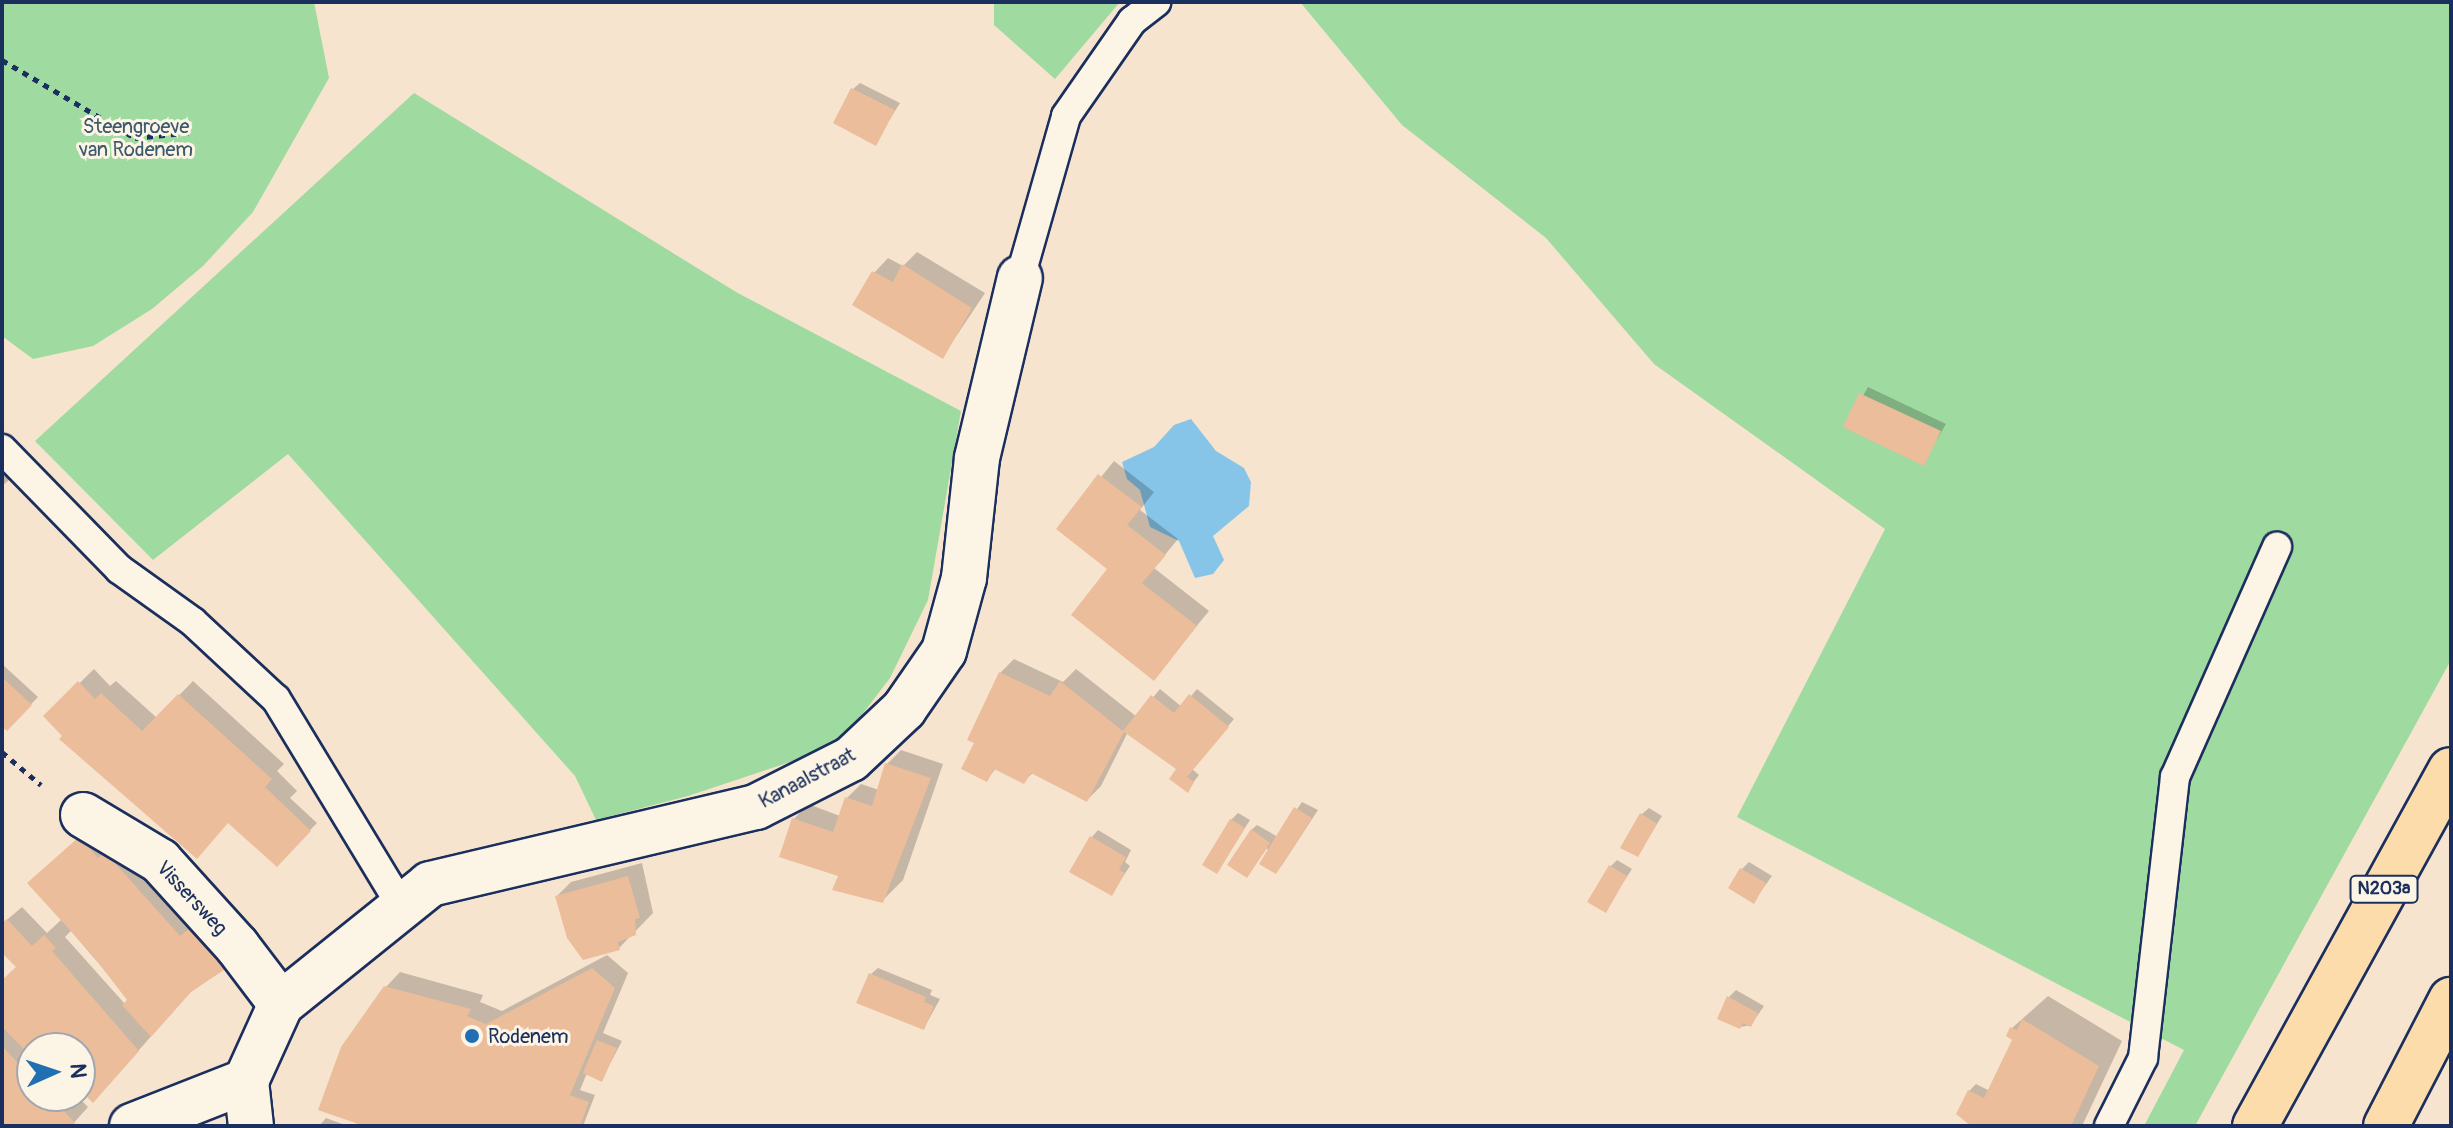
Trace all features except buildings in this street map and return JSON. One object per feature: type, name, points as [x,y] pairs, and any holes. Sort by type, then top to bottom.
[{"type":"highway","name":"N203a","points":[[2255,1126],[2451,770]]},
{"type":"highway","points":[[2386,1126],[2451,1000]]},
{"type":"street","name":"Kanaalstraat","points":[[246,1081],[281,1004],[430,884],[756,807],[851,759],[904,709],[944,651],[964,578],[977,458],[1020,278]]},
{"type":"street","name":"Vissersweg","points":[[83,815],[160,861],[237,946],[281,1004]]},
{"type":"street","points":[[132,1126],[246,1081],[251,1126]]},
{"type":"lane","points":[[1020,278],[1066,116],[1132,21],[1156,2]]},
{"type":"lane","points":[[2,449],[119,569],[193,622],[276,699],[402,907]]},
{"type":"lane","points":[[2109,1126],[2143,1058],[2175,777],[2277,547]]},
{"type":"path","points":[[2,60],[135,138],[193,132]]},
{"type":"green space","name":"Steengroeve van Rodenem","points":[[2,2],[314,2],[329,78],[253,212],[203,266],[152,309],[93,346],[33,359],[2,336]]},
{"type":"green space","points":[[994,2],[1120,2],[1055,79],[994,25]]},
{"type":"green space","points":[[1300,2],[2451,2],[2451,660],[2195,1126],[2144,1126],[2184,1050],[1737,817],[1885,529],[1654,364],[1546,238],[1402,125]]},
{"type":"green space","points":[[414,93],[736,292],[961,411],[928,600],[890,678],[838,746],[688,796],[596,820],[575,776],[288,454],[153,560],[35,441]]},
{"type":"water","points":[[1191,419],[1216,451],[1244,468],[1251,482],[1249,506],[1213,536],[1224,560],[1213,574],[1195,578],[1179,541],[1150,527],[1140,490],[1127,479],[1122,462],[1154,447],[1174,425]]},
{"type":"place","name":"Rodenem","points":[[472,1036]]}]
